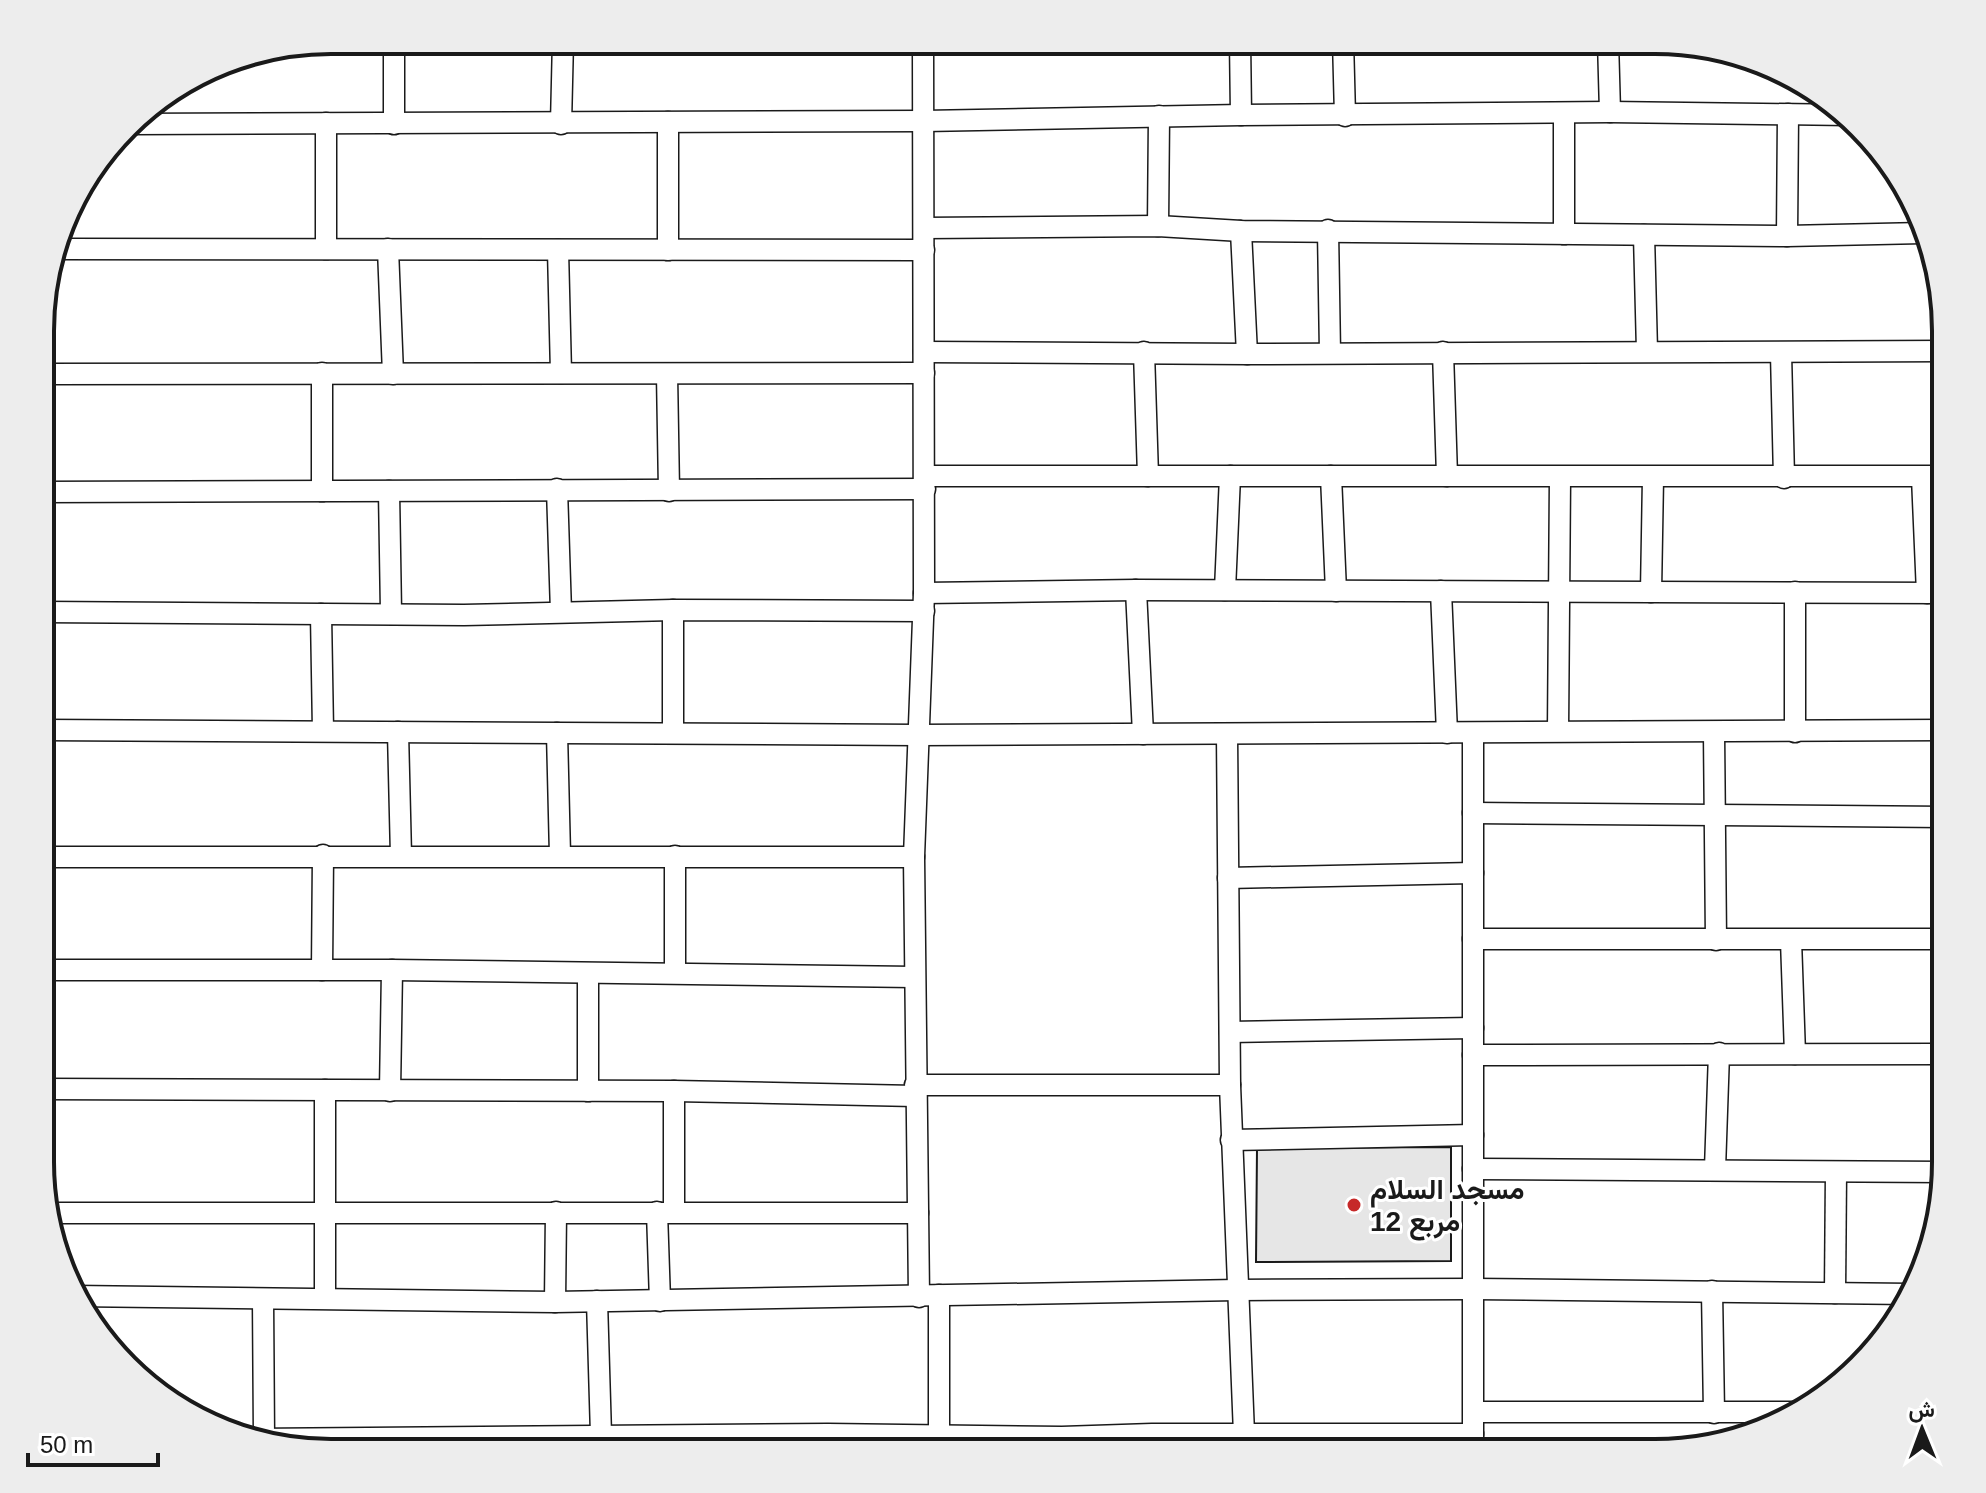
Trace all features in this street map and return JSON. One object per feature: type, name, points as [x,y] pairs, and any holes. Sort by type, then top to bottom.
[{"type":"street","points":[[394,55],[394,124]]},
{"type":"street","points":[[561,124],[563,55]]},
{"type":"street","points":[[923,55],[925,483],[924,602],[914,857],[915,1091],[918,1213],[929,1296],[939,1435]]},
{"type":"street","points":[[1240,55],[1241,115]]},
{"type":"street","points":[[1343,55],[1345,116]]},
{"type":"street","points":[[1608,55],[1610,112]]},
{"type":"street","points":[[147,124],[561,124],[1610,112],[1828,115]]},
{"type":"street","points":[[1564,113],[1564,234]]},
{"type":"street","points":[[1787,236],[1788,114]]},
{"type":"street","points":[[1158,226],[1159,116]]},
{"type":"street","points":[[668,122],[668,250]]},
{"type":"street","points":[[326,123],[326,249]]},
{"type":"street","points":[[924,228],[1158,226],[1241,231],[1787,236],[1914,233]]},
{"type":"street","points":[[1328,230],[1330,353]]},
{"type":"street","points":[[1241,231],[1247,354]]},
{"type":"street","points":[[1644,235],[1647,351]]},
{"type":"street","points":[[67,249],[924,250]]},
{"type":"street","points":[[388,249],[393,374]]},
{"type":"street","points":[[558,250],[561,373]]},
{"type":"street","points":[[54,374],[667,374],[1144,352],[1932,351]]},
{"type":"street","points":[[1144,352],[1148,476]]},
{"type":"street","points":[[1443,352],[1447,476]]},
{"type":"street","points":[[1781,353],[1784,478]]},
{"type":"street","points":[[322,373],[322,491]]},
{"type":"street","points":[[667,374],[669,491]]},
{"type":"street","points":[[54,492],[669,491],[1148,476],[1932,477]]},
{"type":"street","points":[[1225,590],[1230,476]]},
{"type":"street","points":[[1331,476],[1336,591]]},
{"type":"street","points":[[1922,477],[1932,558]]},
{"type":"street","points":[[1558,731],[1560,478]]},
{"type":"street","points":[[1651,592],[1653,478]]},
{"type":"street","points":[[557,489],[561,612]]},
{"type":"street","points":[[389,491],[391,612]]},
{"type":"street","points":[[1136,590],[1143,734]]},
{"type":"street","points":[[54,612],[391,612],[464,615],[924,602],[1136,590],[1932,593]]},
{"type":"street","points":[[1441,591],[1447,733]]},
{"type":"street","points":[[1795,592],[1795,732]]},
{"type":"street","points":[[673,610],[673,733]]},
{"type":"street","points":[[321,614],[323,731]]},
{"type":"street","points":[[54,730],[918,735],[1932,730]]},
{"type":"street","points":[[398,732],[401,856]]},
{"type":"street","points":[[1714,732],[1716,940]]},
{"type":"street","points":[[557,733],[560,855]]},
{"type":"street","points":[[1227,734],[1231,1140],[1244,1434]]},
{"type":"street","points":[[1473,734],[1473,1439]]},
{"type":"street","points":[[1473,813],[1931,817]]},
{"type":"street","points":[[322,970],[323,855]]},
{"type":"street","points":[[675,856],[675,973]]},
{"type":"street","points":[[55,857],[914,857]]},
{"type":"street","points":[[1228,878],[1473,873]]},
{"type":"street","points":[[1473,939],[1931,939]]},
{"type":"street","points":[[1791,940],[1795,1054]]},
{"type":"street","points":[[55,970],[392,970],[914,977]]},
{"type":"street","points":[[390,1091],[392,970]]},
{"type":"street","points":[[588,974],[588,1091]]},
{"type":"street","points":[[1230,1032],[1473,1028]]},
{"type":"street","points":[[1715,1169],[1719,1053]]},
{"type":"street","points":[[1473,1055],[1931,1054]]},
{"type":"street","points":[[55,1089],[915,1091],[1230,1085]]},
{"type":"street","points":[[325,1090],[325,1298]]},
{"type":"street","points":[[660,1301],[674,1091]]},
{"type":"street","points":[[1231,1140],[1473,1135]]},
{"type":"street","points":[[1473,1169],[1931,1172]]},
{"type":"street","points":[[1835,1293],[1836,1172]]},
{"type":"street","points":[[555,1302],[556,1212]]},
{"type":"street","points":[[59,1213],[918,1213]]},
{"type":"street","points":[[89,1296],[555,1302],[1237,1290],[1898,1294]]},
{"type":"street","points":[[1712,1291],[1714,1413]]},
{"type":"street","points":[[259,1430],[263,1299]]},
{"type":"street","points":[[597,1301],[601,1435]]},
{"type":"street","points":[[1474,1412],[1773,1412]]},
{"type":"street","points":[[1196,1439],[1244,1434],[1353,1439]]},
{"type":"street","points":[[556,1438],[601,1435],[653,1438]]},
{"type":"street","points":[[891,1438],[939,1435],[982,1438]]},
{"type":"building","name":"مسجد السلام مربع 12","points":[[1451,1147],[1451,1261],[1256,1262],[1257,1148]]},
{"type":"place","name":"مسجد السلام مربع 12","points":[[1354,1205]]}]
